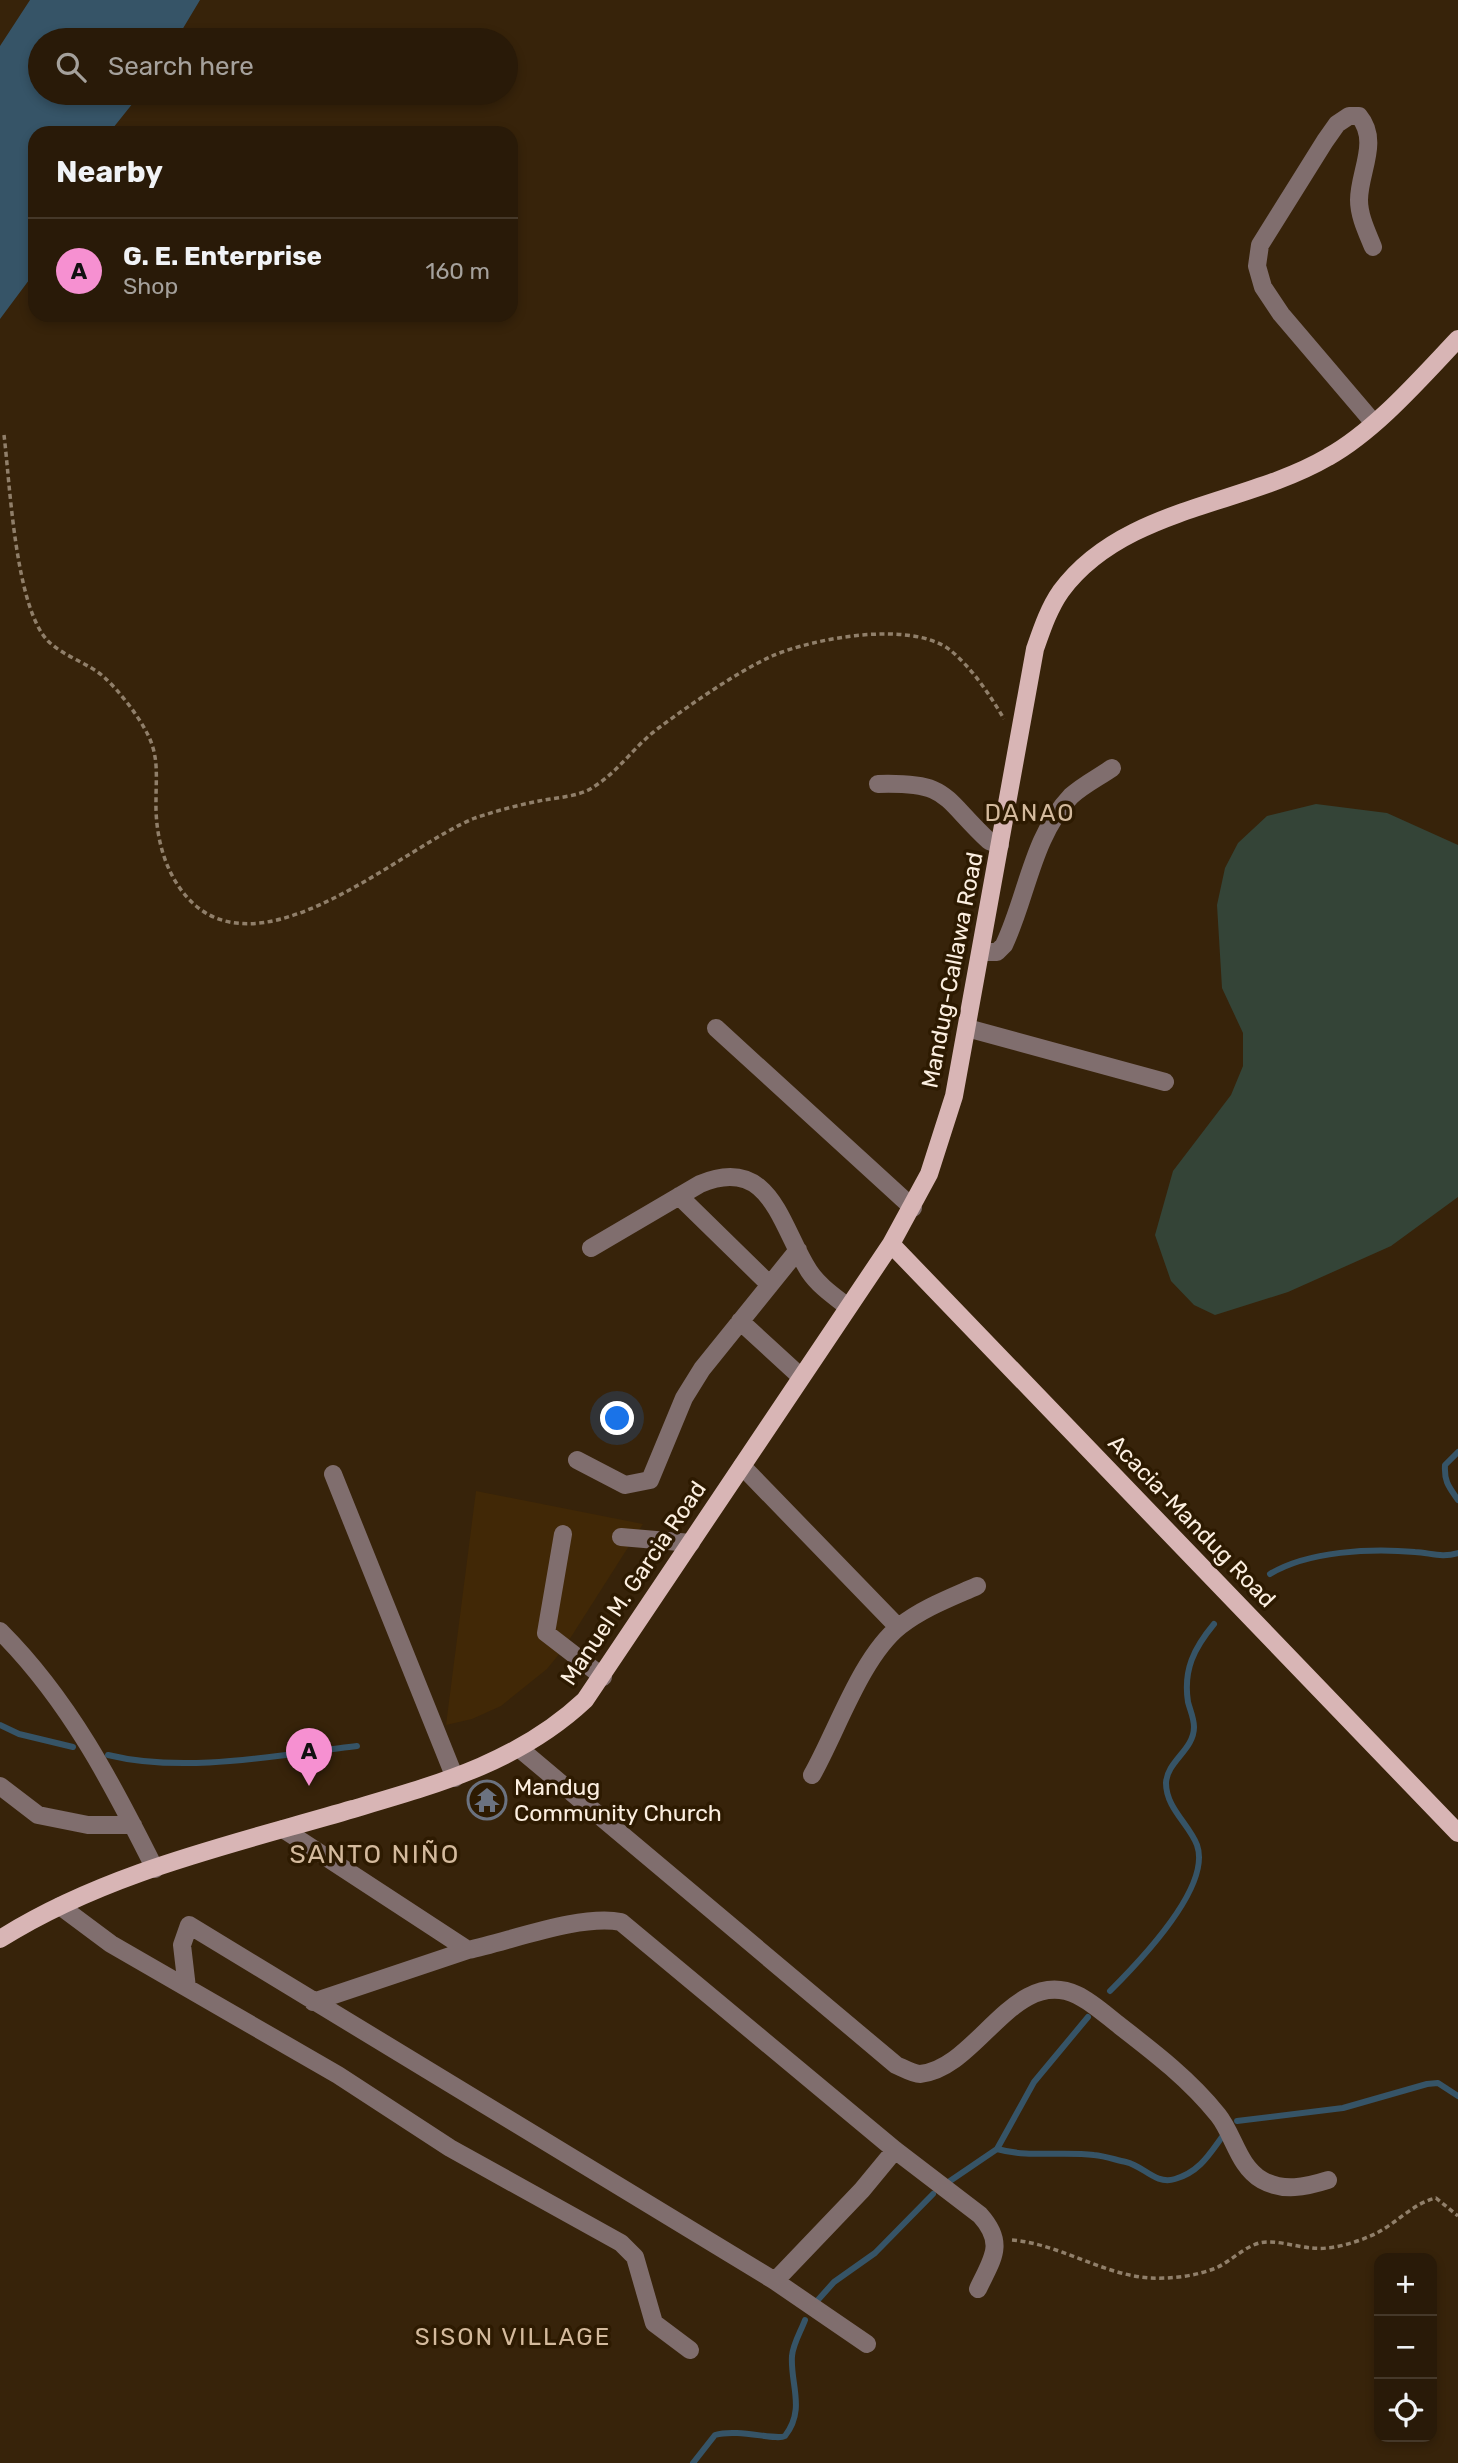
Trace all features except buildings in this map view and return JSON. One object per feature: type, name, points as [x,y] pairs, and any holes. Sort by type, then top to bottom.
[{"type":"main road","name":"Mandug-Callawa Road","points":[[891,1244],[913,1208],[942,1142],[982,952],[1035,649],[1047,616],[1062,590],[1087,564],[1112,544],[1140,529],[1291,477],[1331,456],[1373,422],[1458,340]]},
{"type":"main road","name":"Manuel M. Garcia Road","points":[[0,1939],[78,1896],[283,1829],[455,1778],[520,1749],[565,1719],[603,1677],[891,1244]]},
{"type":"main road","name":"Acacia-Mandug Road","points":[[891,1244],[1458,1833]]},
{"type":"street","points":[[1373,247],[1359,202],[1368,136],[1366,124],[1359,116],[1349,116],[1337,124],[1325,141],[1259,245],[1257,266],[1263,287],[1281,314],[1373,422]]},
{"type":"street","points":[[982,952],[997,952],[1004,945],[1035,857],[1063,805],[1074,794],[1112,768]]},
{"type":"street","points":[[878,784],[919,784],[936,788],[989,841],[1000,845]]},
{"type":"street","points":[[716,1028],[913,1208]]},
{"type":"street","points":[[967,1028],[1165,1082]]},
{"type":"street","points":[[591,1248],[719,1176],[738,1176],[751,1181],[768,1196],[789,1227],[798,1250],[819,1284],[848,1307]]},
{"type":"street","points":[[680,1196],[769,1285]]},
{"type":"street","points":[[577,1460],[625,1485],[650,1480],[684,1398],[702,1369],[798,1250]]},
{"type":"street","points":[[740,1321],[801,1377]]},
{"type":"street","points":[[742,1466],[898,1627]]},
{"type":"street","points":[[334,1474],[455,1778]]},
{"type":"street","points":[[563,1534],[546,1633],[603,1677]]},
{"type":"street","points":[[621,1537],[691,1543]]},
{"type":"street","points":[[812,1775],[868,1663],[898,1627],[928,1608],[977,1586]]},
{"type":"street","points":[[0,1631],[55,1694],[87,1740],[155,1870]]},
{"type":"street","points":[[520,1749],[896,2065],[918,2074],[940,2068],[1031,1994],[1055,1988],[1077,1995],[1100,2010],[1199,2091],[1220,2118],[1251,2172],[1264,2181],[1287,2188],[1308,2187],[1328,2180]]},
{"type":"street","points":[[0,1786],[38,1815],[88,1825],[133,1825]]},
{"type":"street","points":[[283,1829],[468,1950]]},
{"type":"street","points":[[60,1906],[111,1944],[338,2075],[450,2148],[621,2243],[635,2257],[654,2323],[690,2350]]},
{"type":"street","points":[[313,2002],[468,1950],[582,1922],[604,1919],[621,1922],[895,2150],[992,2227],[996,2239],[995,2251],[978,2289]]},
{"type":"street","points":[[187,1988],[182,1945],[189,1925],[775,2281],[867,2344]]},
{"type":"street","points":[[775,2281],[862,2190],[895,2150]]},
{"type":"path","points":[[4,435],[16,539],[30,605],[47,640],[103,676],[149,736],[158,767],[158,845],[178,883],[195,905],[212,915],[236,921],[290,918],[338,897],[446,830],[488,814],[584,793],[606,778],[659,727],[772,656],[822,641],[909,634],[948,648],[992,700],[1018,742]]},
{"type":"path","points":[[996,2239],[1046,2247],[1150,2278],[1190,2275],[1218,2267],[1244,2249],[1262,2242],[1315,2249],[1339,2246],[1390,2228],[1424,2200],[1436,2198],[1458,2216]]},
{"type":"shaded area","points":[[476,1491],[643,1524],[564,1648],[547,1669],[501,1706],[472,1719],[446,1725]]},
{"type":"green space","points":[[1316,804],[1387,813],[1458,845],[1458,1197],[1391,1246],[1288,1292],[1215,1315],[1194,1305],[1171,1281],[1155,1235],[1173,1171],[1231,1095],[1243,1066],[1243,1033],[1222,988],[1217,905],[1225,868],[1238,843],[1267,816]]},
{"type":"water","points":[[30,0],[200,0],[183,28],[28,28],[28,105],[131,105],[115,126],[28,126],[28,281],[0,319],[0,46]]},
{"type":"waterway","points":[[1458,1452],[1445,1465],[1445,1476],[1458,1500]]},
{"type":"waterway","points":[[1270,1574],[1302,1560],[1340,1553],[1458,1553]]},
{"type":"waterway","points":[[1110,1991],[1154,1944],[1194,1882],[1199,1862],[1197,1845],[1174,1808],[1166,1783],[1167,1775],[1193,1735],[1194,1724],[1188,1702],[1187,1680],[1196,1651],[1214,1624]]},
{"type":"waterway","points":[[0,1725],[19,1734],[73,1747]]},
{"type":"waterway","points":[[108,1755],[168,1763],[200,1763],[357,1746]]},
{"type":"waterway","points":[[947,2183],[997,2149],[1034,2082],[1088,2017]]},
{"type":"waterway","points":[[1237,2121],[1343,2108],[1427,2084],[1438,2083],[1458,2096]]},
{"type":"waterway","points":[[997,2149],[1021,2153],[1102,2156],[1132,2164],[1155,2177],[1168,2180],[1191,2172],[1208,2156],[1222,2137]]},
{"type":"waterway","points":[[817,2301],[834,2282],[875,2253],[933,2194]]},
{"type":"waterway","points":[[693,2463],[715,2435],[734,2433],[785,2436],[795,2416],[796,2406],[793,2351],[805,2320]]},
{"type":"place","name":"G. E. Enterprise","points":[[309,1786]]},
{"type":"place","name":"Mandug Community Church","points":[[487,1800]]},
{"type":"district","name":"DANAO","points":[[1030,813]]},
{"type":"district","name":"SANTO NIÑO","points":[[375,1854]]},
{"type":"district","name":"SISON VILLAGE","points":[[513,2337]]}]
